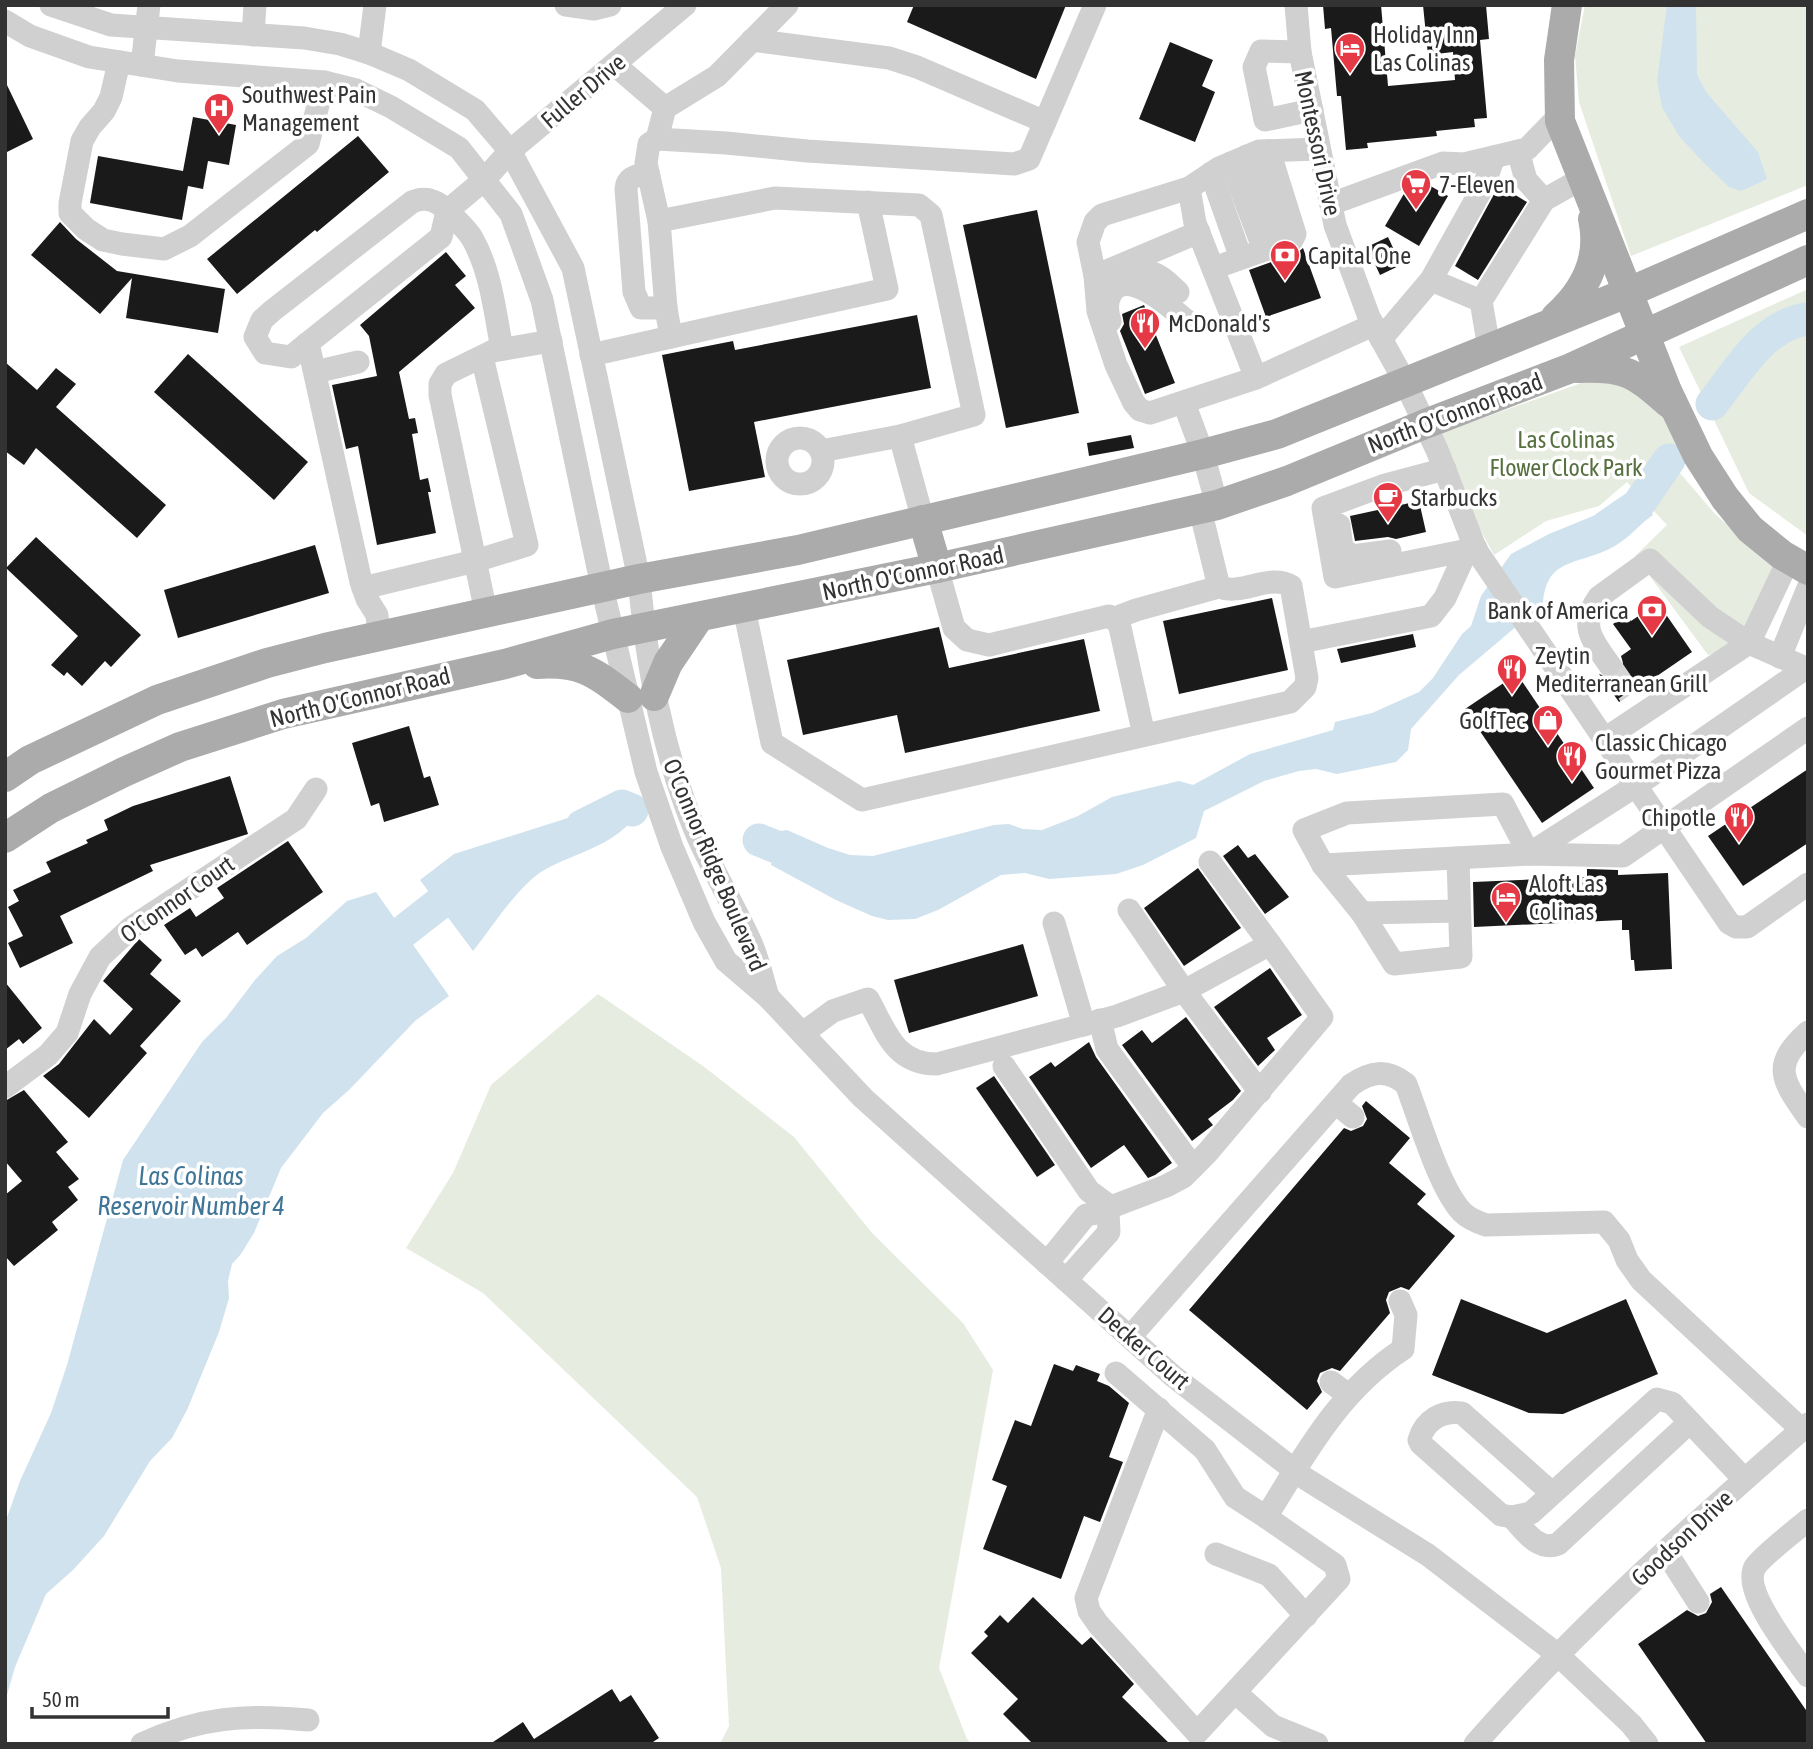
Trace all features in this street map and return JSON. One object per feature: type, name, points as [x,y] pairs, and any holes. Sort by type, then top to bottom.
[{"type":"main road","points":[[1567,5],[1559,60],[1560,121],[1667,391],[1698,456],[1725,498],[1750,529],[1798,565]]},
{"type":"main road","points":[[1550,322],[1565,309],[1577,293],[1588,276],[1594,258],[1598,239],[1583,178]]},
{"type":"main road","name":"North O'Connor Road","points":[[5,777],[30,761],[157,700],[267,663],[639,579],[798,550],[1203,454],[1277,433],[1629,292],[1808,214]]},
{"type":"main road","name":"North O'Connor Road","points":[[5,838],[51,808],[180,747],[294,711],[505,664],[613,634],[937,568],[1209,507],[1287,481],[1571,368],[1808,260]]},
{"type":"main road","points":[[1571,368],[1605,367],[1627,371],[1639,376],[1677,409]]},
{"type":"main road","points":[[923,520],[937,568]]},
{"type":"main road","points":[[505,664],[577,665],[641,697],[699,618]]},
{"type":"street","name":"O'Connor Ridge Boulevard","points":[[51,5],[111,25],[148,17],[253,35],[304,38],[340,44],[369,53],[409,70],[475,110],[510,151],[573,268],[639,579],[644,629],[641,697],[646,772],[672,847],[704,922],[726,961],[768,997]]},
{"type":"street","points":[[253,35],[255,5]]},
{"type":"street","points":[[369,53],[375,5]]},
{"type":"street","points":[[566,5],[594,9],[610,5]]},
{"type":"street","name":"Fuller Drive","points":[[447,211],[484,180],[510,151],[685,5]]},
{"type":"street","points":[[657,139],[665,108],[717,76],[787,5]]},
{"type":"street","points":[[671,337],[659,221],[646,163],[649,144],[657,139],[1013,164],[1029,159],[1095,5]]},
{"type":"street","name":"Montessori Drive","points":[[1296,5],[1300,52],[1335,225],[1377,332],[1405,382],[1445,469],[1475,551],[1606,738],[1729,923],[1735,927],[1746,926],[1808,884]]},
{"type":"street","points":[[148,17],[130,64],[82,141],[70,213],[86,229],[103,240],[164,249],[190,236],[308,144],[324,82]]},
{"type":"street","name":"O'Connor Ridge Boulevard","points":[[5,21],[30,36],[89,57],[178,71],[324,82],[356,90],[380,101],[459,148],[512,214],[542,300],[613,634],[667,750],[695,831],[752,946],[768,997]]},
{"type":"street","points":[[752,40],[889,58],[917,67],[1045,122]]},
{"type":"street","points":[[1300,52],[1261,51],[1254,67],[1265,120],[1312,110]]},
{"type":"street","points":[[615,65],[665,108]]},
{"type":"street","points":[[1331,204],[1443,163],[1464,164],[1527,149],[1560,115]]},
{"type":"street","points":[[1320,149],[1236,161],[1189,188],[1102,215],[1095,222],[1088,242],[1098,311],[1116,365],[1137,407],[1150,413],[1184,403],[1377,332],[1431,280],[1483,185],[1494,157]]},
{"type":"street","points":[[1518,151],[1527,180],[1544,200]]},
{"type":"street","points":[[1214,268],[1292,240],[1294,234],[1294,228],[1236,161]]},
{"type":"street","points":[[1236,161],[1263,251]]},
{"type":"street","points":[[1236,161],[1263,251]]},
{"type":"street","points":[[649,173],[631,177],[626,182],[625,189],[634,292],[641,308],[666,308]]},
{"type":"street","points":[[1489,348],[1481,301],[1544,200],[1583,178]]},
{"type":"street","points":[[1189,188],[1199,232],[1256,377]]},
{"type":"street","points":[[363,588],[475,561],[527,545],[492,353],[491,292],[480,255],[471,236],[447,211],[432,200],[420,198],[272,311],[262,320],[255,337],[265,353],[291,357],[441,237],[447,211]]},
{"type":"street","points":[[659,221],[775,198],[919,205],[931,215],[974,415],[900,436],[821,450]]},
{"type":"street","points":[[591,355],[887,289],[868,202]]},
{"type":"street","points":[[1095,276],[1199,232]]},
{"type":"street","points":[[1150,413],[1108,315],[1110,295],[1115,288],[1139,272],[1150,271],[1162,276],[1178,292]]},
{"type":"street","points":[[1431,280],[1481,301]]},
{"type":"street","points":[[1121,285],[1148,291],[1189,323]]},
{"type":"street","points":[[486,612],[440,395],[440,384],[446,374],[492,353],[551,341]]},
{"type":"street","points":[[308,344],[363,588],[377,615],[379,636]]},
{"type":"street","points":[[314,372],[358,362]]},
{"type":"street","points":[[1184,403],[1203,454],[1220,587]]},
{"type":"street","points":[[900,436],[923,520]]},
{"type":"street","points":[[1445,469],[1385,485],[1323,508],[1335,577],[1475,551]]},
{"type":"street","points":[[1301,642],[1431,616],[1475,551]]},
{"type":"street","points":[[1609,664],[1593,643],[1587,629],[1594,604],[1599,597],[1650,560],[1710,617],[1749,643],[1807,669]]},
{"type":"street","points":[[1606,738],[1636,704],[1749,643],[1798,565]]},
{"type":"street","points":[[937,568],[954,628],[967,640],[989,645],[1109,616],[1115,618],[1119,623],[1144,736]]},
{"type":"street","points":[[744,608],[772,743],[862,800],[1290,702],[1305,687],[1307,678],[1292,586],[1283,581],[1228,591],[1220,587],[1115,618]]},
{"type":"street","points":[[1780,657],[1808,588]]},
{"type":"street","points":[[1529,854],[1637,785],[1807,669]]},
{"type":"street","points":[[1322,864],[1529,854],[1623,856],[1808,728]]},
{"type":"street","name":"O'Connor Court","points":[[5,1087],[48,1055],[67,1033],[80,995],[100,957],[132,927],[296,818],[316,789]]},
{"type":"street","points":[[1458,858],[1461,957],[1394,964],[1362,913],[1322,864],[1304,830],[1347,814],[1503,804],[1529,854]]},
{"type":"street","points":[[1047,1263],[1086,1215],[1110,1209],[1183,1177],[1322,1017],[1210,862]]},
{"type":"street","points":[[1129,910],[1184,991],[1259,1092]]},
{"type":"street","points":[[1362,913],[1460,911]]},
{"type":"street","points":[[1054,923],[1092,1023],[1107,1049],[1193,1167]]},
{"type":"street","points":[[803,1033],[833,1011],[868,999],[897,1049],[915,1062],[937,1064],[1092,1023],[1184,991],[1270,944]]},
{"type":"street","name":"Decker Court","points":[[768,997],[863,1098],[1173,1376],[1295,1470],[1428,1555],[1557,1654],[1631,1724],[1647,1744]]},
{"type":"street","points":[[1808,1032],[1790,1049],[1782,1066],[1784,1082],[1808,1117]]},
{"type":"street","points":[[1003,1066],[1088,1191],[1110,1209]]},
{"type":"street","points":[[1130,1337],[1349,1104],[1365,1075],[1380,1072],[1394,1075],[1406,1084],[1447,1191],[1461,1212],[1473,1221],[1493,1225],[1604,1222],[1619,1240],[1627,1260],[1641,1280],[1805,1426]]},
{"type":"street","points":[[1066,1280],[1109,1232],[1110,1209]]},
{"type":"street","points":[[1076,1228],[1097,1245]]},
{"type":"street","points":[[1266,1517],[1324,1424],[1334,1395],[1367,1377],[1403,1349],[1406,1315],[1400,1301]]},
{"type":"street","points":[[1116,1373],[1159,1409],[1205,1450],[1236,1497],[1335,1565],[1339,1579],[1197,1732],[1098,1624],[1089,1611],[1086,1598],[1159,1409]]},
{"type":"street","points":[[1552,1493],[1462,1413],[1446,1412],[1437,1416],[1421,1434],[1421,1444],[1501,1515],[1512,1517],[1531,1513],[1657,1399],[1672,1403],[1744,1479]]},
{"type":"street","points":[[1512,1517],[1536,1543],[1546,1546],[1558,1544],[1690,1422]]},
{"type":"street","name":"Goodson Drive","points":[[1475,1744],[1557,1654],[1744,1479],[1805,1426]]},
{"type":"street","points":[[1808,1520],[1755,1566],[1752,1581],[1759,1602],[1808,1676]]},
{"type":"street","points":[[1666,1552],[1698,1602]]},
{"type":"street","points":[[1216,1555],[1269,1575],[1306,1616]]},
{"type":"street","points":[[1236,1693],[1273,1726],[1317,1744]]},
{"type":"street","points":[[142,1744],[166,1732],[232,1718],[264,1715],[308,1720]]},
{"type":"green space","points":[[1585,5],[1808,5],[1808,185],[1631,256],[1579,102],[1575,56]]},
{"type":"green space","points":[[1808,289],[1808,536],[1749,493],[1679,347]]},
{"type":"green space","name":"Las Colinas Flower Clock Park","points":[[1587,381],[1628,381],[1665,410],[1682,460],[1680,473],[1715,514],[1776,568],[1749,643],[1708,655],[1635,556],[1667,525],[1627,482],[1599,506],[1546,521],[1494,555],[1437,450],[1438,434]]},
{"type":"green space","points":[[598,994],[703,1066],[794,1137],[873,1234],[963,1323],[993,1370],[939,1668],[967,1739],[972,1744],[720,1744],[729,1726],[721,1568],[697,1497],[483,1293],[406,1248],[453,1173],[491,1085]]},
{"type":"water","points":[[1667,5],[1696,5],[1697,74],[1706,92],[1758,152],[1767,179],[1741,191],[1729,187],[1679,136],[1662,107],[1657,81]]},
{"type":"water","points":[[1632,493],[1653,515],[1615,546],[1565,565],[1557,571],[1545,589],[1543,604],[1459,675],[1411,729],[1408,750],[1396,762],[1337,774],[1316,769],[1299,771],[1264,781],[1204,811],[1196,838],[1143,865],[1116,874],[1049,879],[1025,873],[1001,875],[938,910],[915,919],[888,920],[872,916],[771,865],[776,832],[787,830],[850,855],[873,856],[994,825],[1009,824],[1023,829],[1042,830],[1078,816],[1112,797],[1179,781],[1193,785],[1250,754],[1333,730],[1335,722],[1372,713],[1419,692],[1433,678],[1462,634],[1471,626],[1481,596],[1511,554],[1549,534],[1593,516],[1613,512]]},
{"type":"water","points":[[612,804],[622,806],[628,825],[599,845],[546,869],[526,884],[473,951],[420,880],[454,854]]},
{"type":"water","name":"Las Colinas Reservoir Number 4","points":[[376,892],[449,996],[415,1021],[349,1090],[323,1113],[281,1168],[254,1233],[232,1264],[228,1281],[229,1298],[219,1332],[187,1410],[172,1438],[150,1461],[104,1536],[73,1570],[46,1594],[15,1667],[5,1702],[5,1523],[20,1481],[51,1413],[67,1365],[123,1160],[202,1042],[226,1018],[277,956],[306,938],[347,901]]},
{"type":"building","points":[[914,5],[1066,5],[1036,79],[907,22]]},
{"type":"building","name":"Holiday Inn Las Colinas","points":[[1323,5],[1381,5],[1388,86],[1455,80],[1453,52],[1428,55],[1423,5],[1486,5],[1489,39],[1480,40],[1487,118],[1474,119],[1475,127],[1436,131],[1437,136],[1367,143],[1368,148],[1346,150],[1341,96],[1337,96],[1331,28],[1325,29]]},
{"type":"building","points":[[1170,42],[1213,60],[1202,86],[1215,92],[1195,142],[1139,119]]},
{"type":"building","points":[[5,81],[33,139],[5,153]]},
{"type":"building","points":[[193,117],[236,125],[229,165],[208,161],[203,189],[188,186],[182,220],[90,203],[98,156],[183,171]]},
{"type":"building","points":[[358,136],[389,172],[237,294],[207,259]]},
{"type":"building","name":"7-Eleven","points":[[1427,184],[1448,196],[1419,246],[1385,226],[1405,192]]},
{"type":"building","points":[[1499,185],[1527,202],[1478,280],[1455,266]]},
{"type":"building","points":[[1037,210],[1079,413],[1006,428],[963,225]]},
{"type":"building","points":[[60,222],[76,239],[117,271],[225,289],[218,333],[126,318],[132,278],[100,314],[31,255]]},
{"type":"building","points":[[1388,237],[1401,265],[1380,275],[1367,247]]},
{"type":"building","name":"Capital One","points":[[1303,248],[1321,298],[1266,317],[1249,270],[1297,253]]},
{"type":"building","points":[[446,252],[466,276],[455,285],[475,308],[399,372],[409,419],[415,418],[418,433],[412,434],[420,480],[428,478],[436,533],[377,545],[358,446],[346,449],[332,385],[377,376],[369,336],[360,325]]},
{"type":"building","name":"McDonald's","points":[[1144,305],[1175,383],[1145,394],[1120,331],[1124,324],[1122,314]]},
{"type":"building","points":[[917,315],[931,388],[754,422],[765,477],[689,491],[662,355],[733,341],[735,350]]},
{"type":"building","points":[[188,354],[308,462],[274,500],[154,392]]},
{"type":"building","points":[[5,362],[37,390],[56,368],[76,384],[56,407],[166,505],[137,538],[36,448],[24,465],[5,451]]},
{"type":"building","points":[[1131,435],[1134,448],[1089,456],[1087,443]]},
{"type":"building","name":"Starbucks","points":[[1419,501],[1426,532],[1396,539],[1388,537],[1355,541],[1350,516]]},
{"type":"building","points":[[36,537],[141,635],[111,667],[105,661],[82,686],[67,672],[64,676],[51,665],[78,636],[6,568]]},
{"type":"building","points":[[315,545],[329,593],[178,638],[164,590]]},
{"type":"building","points":[[1272,598],[1288,670],[1179,694],[1163,621]]},
{"type":"building","name":"Bank of America","points":[[1658,603],[1692,652],[1619,702],[1599,674],[1610,678],[1618,675],[1623,663],[1621,656],[1631,649],[1613,624],[1627,614],[1631,621]]},
{"type":"building","points":[[939,627],[949,668],[1084,639],[1100,711],[905,753],[897,715],[803,735],[787,660]]},
{"type":"building","points":[[1413,634],[1416,647],[1341,663],[1337,649]]},
{"type":"building","points":[[1517,674],[1594,788],[1542,823],[1465,709]]},
{"type":"building","points":[[409,726],[424,778],[430,776],[439,805],[384,822],[379,803],[371,806],[352,743]]},
{"type":"building","points":[[1808,769],[1808,843],[1743,886],[1708,836]]},
{"type":"building","points":[[230,776],[248,834],[150,865],[153,871],[60,916],[73,943],[20,968],[8,943],[23,936],[8,907],[19,901],[13,890],[51,872],[46,862],[88,843],[86,840],[108,830],[104,820],[133,806]]},
{"type":"building","points":[[288,841],[323,892],[247,945],[238,932],[202,957],[196,948],[185,955],[164,925],[190,908],[196,917],[224,898],[217,888]]},
{"type":"building","points":[[1238,845],[1248,858],[1255,854],[1289,897],[1265,914],[1223,856]]},
{"type":"building","points":[[1198,868],[1241,928],[1184,966],[1144,908]]},
{"type":"building","name":"Aloft Las Colinas","points":[[1587,869],[1618,870],[1618,875],[1668,873],[1672,969],[1635,971],[1634,960],[1631,960],[1629,930],[1622,930],[1622,920],[1474,927],[1473,882],[1587,877]]},
{"type":"building","points":[[139,939],[162,960],[150,974],[181,1001],[140,1046],[147,1053],[89,1118],[43,1076],[59,1064],[94,1019],[110,1035],[133,1009],[103,981]]},
{"type":"building","points":[[1023,944],[1038,996],[909,1033],[894,980]]},
{"type":"building","points":[[1270,968],[1302,1015],[1267,1038],[1275,1050],[1258,1066],[1214,1007]]},
{"type":"building","points":[[5,982],[42,1028],[23,1044],[19,1039],[5,1050]]},
{"type":"building","points":[[1186,1017],[1241,1091],[1208,1119],[1213,1125],[1192,1141],[1122,1045],[1142,1030],[1152,1043]]},
{"type":"building","points":[[1089,1042],[1096,1057],[1172,1163],[1155,1175],[1148,1178],[1124,1145],[1091,1168],[1029,1077],[1051,1062],[1055,1067]]},
{"type":"building","points":[[994,1076],[1055,1165],[1037,1177],[976,1088]]},
{"type":"building","points":[[24,1090],[68,1142],[56,1152],[79,1179],[68,1187],[78,1200],[52,1222],[58,1230],[14,1266],[5,1256],[5,1195],[22,1181],[5,1161],[5,1101]]},
{"type":"building","points":[[1366,1101],[1410,1138],[1389,1163],[1426,1194],[1417,1204],[1455,1236],[1409,1290],[1401,1287],[1389,1292],[1386,1300],[1390,1313],[1340,1371],[1332,1368],[1320,1373],[1317,1381],[1322,1392],[1307,1410],[1189,1310],[1344,1128],[1351,1131],[1363,1126],[1367,1119],[1362,1106]]},
{"type":"building","points":[[1461,1299],[1547,1333],[1626,1299],[1658,1374],[1563,1414],[1529,1413],[1432,1375]]},
{"type":"building","points":[[1054,1364],[1073,1371],[1076,1365],[1100,1374],[1097,1381],[1109,1386],[1129,1403],[1109,1457],[1123,1462],[1100,1522],[1084,1516],[1061,1579],[983,1549],[1007,1486],[992,1480],[1015,1420],[1031,1426]]},
{"type":"building","points":[[1721,1587],[1808,1713],[1808,1744],[1707,1744],[1638,1644],[1687,1610],[1698,1616],[1706,1613],[1712,1602],[1710,1594]]},
{"type":"building","points":[[1033,1597],[1082,1645],[1091,1637],[1134,1684],[1122,1697],[1170,1744],[1033,1744],[1003,1714],[1018,1699],[971,1653],[988,1636],[984,1632],[1000,1615],[1008,1623]]},
{"type":"building","points":[[612,1689],[620,1702],[631,1695],[659,1738],[650,1744],[490,1744],[523,1722],[534,1739]]},
{"type":"waterway","points":[[1712,404],[1742,364],[1765,340],[1792,323],[1808,319]]},
{"type":"waterway","points":[[1606,527],[1638,505],[1669,460]]},
{"type":"waterway","points":[[582,826],[622,806],[632,810]]},
{"type":"waterway","points":[[759,840],[815,862]]},
{"type":"waterway","points":[[372,962],[404,931],[473,877]]},
{"type":"tunnel","points":[[1609,664],[1630,695]]},
{"type":"place","name":"Holiday Inn Las Colinas","points":[[1350,75]]},
{"type":"place","name":"Southwest Pain Management","points":[[219,135]]},
{"type":"place","name":"7-Eleven","points":[[1416,211]]},
{"type":"place","name":"Capital One","points":[[1285,282]]},
{"type":"place","name":"McDonald's","points":[[1145,350]]},
{"type":"place","name":"Starbucks","points":[[1388,524]]},
{"type":"place","name":"Bank of America","points":[[1652,637]]},
{"type":"place","name":"Zeytin Mediterranean Grill","points":[[1512,696]]},
{"type":"place","name":"GolfTec","points":[[1548,747]]},
{"type":"place","name":"Classic Chicago Gourmet Pizza","points":[[1572,783]]},
{"type":"place","name":"Chipotle","points":[[1739,844]]},
{"type":"place","name":"Aloft Las Colinas","points":[[1506,924]]}]
